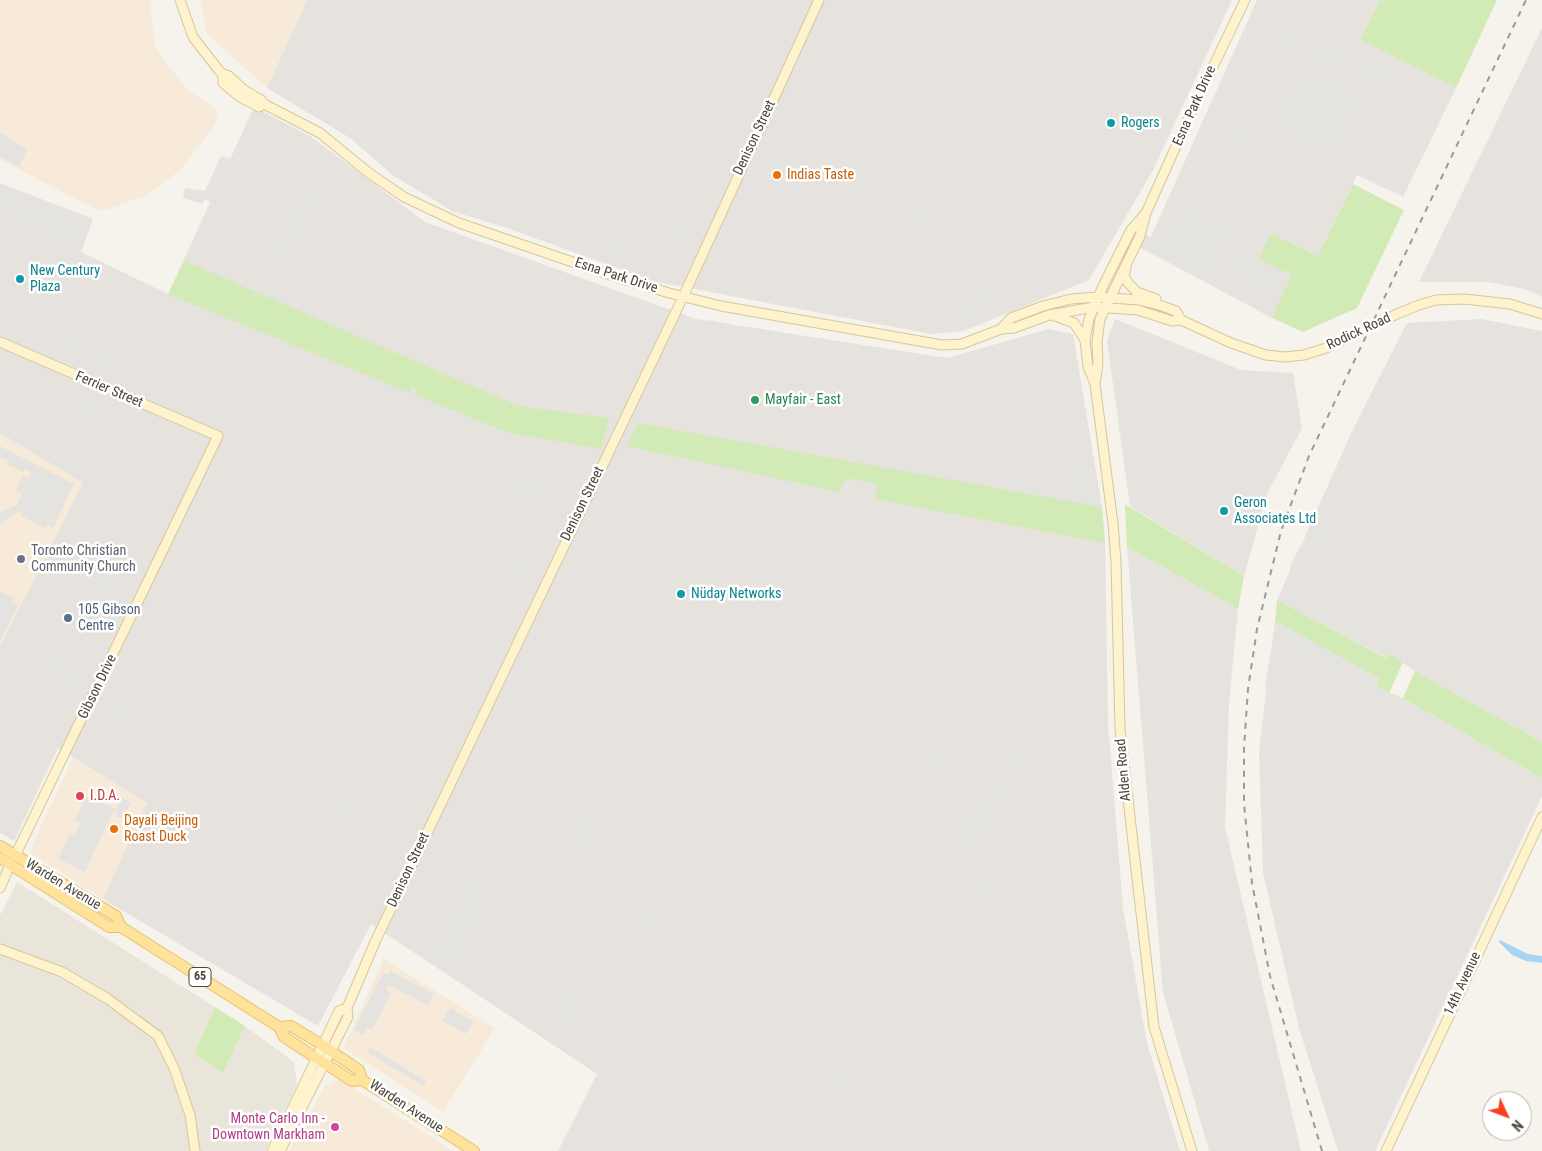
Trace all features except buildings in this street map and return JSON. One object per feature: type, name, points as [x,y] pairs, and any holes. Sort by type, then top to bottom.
[{"type":"main road","name":"Warden Avenue","points":[[0,846],[13,861],[109,928],[121,927],[279,1027],[284,1037],[352,1081],[362,1080],[474,1151]]},
{"type":"main road","name":"Warden Avenue","points":[[0,858],[13,861]]},
{"type":"main road","name":"Warden Avenue","points":[[279,1027],[291,1026],[326,1048],[359,1070],[362,1080]]},
{"type":"street","name":"Esna Park Drive","points":[[180,0],[193,37],[210,62],[223,76],[229,76],[244,90],[262,100],[264,104],[320,133],[391,188],[431,211],[488,233],[683,296],[804,322],[942,345],[962,344],[1001,329],[1014,328],[1049,315],[1108,302],[1140,236],[1146,213],[1245,0]]},
{"type":"street","name":"Denison Street","points":[[272,1151],[326,1048],[348,1017],[347,1008],[414,859],[683,296],[818,0]]},
{"type":"street","name":"Esna Park Drive","points":[[1098,297],[1131,230],[1146,213]]},
{"type":"street","points":[[1127,263],[1124,276],[1129,284],[1137,292],[1158,300],[1176,311],[1180,320]]},
{"type":"street","name":"Esna Park Drive","points":[[1001,329],[1011,318],[1070,299],[1098,297],[1108,302]]},
{"type":"street","name":"Alden Road","points":[[1098,297],[1089,319],[1085,340],[1088,367],[1095,384],[1114,532],[1120,729],[1142,936],[1154,1027],[1192,1151]]},
{"type":"street","name":"Rodick Road","points":[[1108,302],[1172,321],[1180,320],[1250,351],[1285,357],[1317,352],[1397,314],[1436,300],[1464,299],[1510,304],[1542,314]]},
{"type":"street","points":[[1108,302],[1138,300],[1176,311]]},
{"type":"street","name":"Alden Road","points":[[1095,384],[1100,319],[1108,302]]},
{"type":"street","points":[[1049,315],[1074,323],[1085,340]]},
{"type":"street","name":"Ferrier Street","points":[[0,342],[218,436]]},
{"type":"street","name":"Gibson Drive","points":[[0,888],[218,436]]},
{"type":"street","name":"14th Avenue","points":[[1386,1151],[1542,817]]},
{"type":"street","points":[[0,949],[62,972],[108,998],[158,1036],[174,1068],[187,1106],[195,1151]]},
{"type":"street","name":"Denison Street","points":[[280,1151],[320,1060]]},
{"type":"shaded area","points":[[0,0],[150,0],[155,46],[188,90],[216,109],[218,116],[215,125],[180,170],[147,195],[109,209],[98,210],[0,160]]},
{"type":"shaded area","points":[[200,0],[307,0],[267,88],[207,34]]},
{"type":"shaded area","points":[[307,0],[1232,0],[1153,170],[1089,280],[964,331],[931,334],[652,281],[510,229],[452,211],[394,176],[350,138],[267,88]]},
{"type":"shaded area","points":[[576,0],[587,0],[575,26],[566,22]]},
{"type":"shaded area","points":[[792,0],[808,0],[793,32],[780,26]]},
{"type":"shaded area","points":[[995,0],[1005,0],[993,27],[984,23]]},
{"type":"shaded area","points":[[1212,0],[1229,0],[1216,31],[1201,24]]},
{"type":"shaded area","points":[[1257,0],[1380,0],[1360,40],[1456,88],[1403,197],[1357,175],[1318,256],[1271,234],[1293,275],[1272,318],[1145,250]]},
{"type":"shaded area","points":[[377,10],[385,14],[334,122],[325,118]]},
{"type":"shaded area","points":[[1287,19],[1304,26],[1292,53],[1275,45]]},
{"type":"shaded area","points":[[835,25],[868,41],[864,50],[831,35]]},
{"type":"shaded area","points":[[1542,28],[1542,297],[1525,289],[1488,282],[1419,282]]},
{"type":"shaded area","points":[[1317,31],[1355,48],[1342,75],[1305,58]]},
{"type":"shaded area","points":[[979,32],[989,37],[977,64],[967,60]]},
{"type":"shaded area","points":[[560,33],[569,37],[552,73],[548,72],[543,68]]},
{"type":"shaded area","points":[[601,33],[606,35],[579,94],[573,92]]},
{"type":"shaded area","points":[[770,47],[783,53],[747,131],[734,125]]},
{"type":"shaded area","points":[[1360,52],[1394,67],[1382,94],[1348,79]]},
{"type":"shaded area","points":[[1300,63],[1368,95],[1337,160],[1269,127]]},
{"type":"shaded area","points":[[1181,64],[1196,70],[1180,106],[1153,94],[1157,84],[1170,89]]},
{"type":"shaded area","points":[[963,103],[969,106],[934,177],[929,174]]},
{"type":"shaded area","points":[[254,107],[310,136],[425,222],[696,319],[947,358],[1049,329],[1073,334],[1102,507],[1105,543],[1108,724],[1123,908],[1147,1043],[1180,1151],[558,1151],[597,1074],[371,924],[318,1026],[103,899],[147,803],[58,748],[14,841],[0,833],[0,647],[83,482],[0,430],[0,183],[93,219],[81,252],[168,294]]},
{"type":"shaded area","points":[[1006,113],[1011,115],[980,182],[975,179]]},
{"type":"shaded area","points":[[1208,113],[1254,135],[1246,152],[1200,130]]},
{"type":"shaded area","points":[[251,122],[256,125],[195,260],[189,258]]},
{"type":"shaded area","points":[[1054,125],[1092,144],[1090,149],[1143,175],[1139,184],[1047,139]]},
{"type":"shaded area","points":[[0,132],[27,150],[19,167],[0,157]]},
{"type":"shaded area","points":[[546,137],[554,141],[536,177],[528,173]]},
{"type":"shaded area","points":[[761,151],[815,168],[757,291],[750,287],[801,178],[766,165],[711,280],[703,276]]},
{"type":"shaded area","points":[[221,156],[231,159],[211,202],[204,199],[203,204],[183,198],[185,188],[205,191]]},
{"type":"shaded area","points":[[323,168],[337,174],[278,299],[264,292],[280,258],[270,253],[299,191],[309,196]]},
{"type":"shaded area","points":[[493,170],[503,174],[487,210],[478,206]]},
{"type":"shaded area","points":[[0,184],[92,222],[79,251],[0,219]]},
{"type":"shaded area","points":[[874,188],[934,208],[894,292],[887,289],[917,221],[875,202],[845,265],[838,262]]},
{"type":"shaded area","points":[[1178,198],[1236,224],[1210,280],[1140,248],[1146,235],[1158,240]]},
{"type":"shaded area","points":[[364,202],[377,208],[328,310],[316,305]]},
{"type":"shaded area","points":[[650,209],[697,231],[690,246],[671,237],[675,229],[647,215]]},
{"type":"shaded area","points":[[939,209],[944,212],[897,310],[913,318],[910,324],[888,314]]},
{"type":"shaded area","points":[[957,215],[997,226],[993,236],[956,218]]},
{"type":"shaded area","points":[[606,228],[631,239],[619,264],[600,255],[602,252],[597,250]]},
{"type":"shaded area","points":[[1002,229],[1013,233],[986,289],[1009,301],[968,322],[964,327],[951,329]]},
{"type":"shaded area","points":[[1230,247],[1290,276],[1276,303],[1216,275]]},
{"type":"shaded area","points":[[1097,253],[1100,256],[1088,270],[1077,278],[1013,301],[1012,296],[1075,274],[1083,269]]},
{"type":"shaded area","points":[[71,256],[76,258],[36,342],[32,339]]},
{"type":"shaded area","points":[[825,301],[875,308],[875,313],[824,307]]},
{"type":"shaded area","points":[[553,302],[562,306],[529,377],[520,373]]},
{"type":"shaded area","points":[[1115,319],[1241,370],[1293,373],[1302,428],[1267,494],[1244,576],[1130,506],[1107,341]]},
{"type":"shaded area","points":[[1482,319],[1542,331],[1542,742],[1415,671],[1389,654],[1387,658],[1277,600],[1353,429],[1407,323]]},
{"type":"shaded area","points":[[708,320],[735,325],[733,339],[706,334]]},
{"type":"shaded area","points":[[690,322],[694,324],[655,407],[651,406]]},
{"type":"shaded area","points":[[750,327],[819,339],[816,353],[779,347],[779,343],[772,342],[772,345],[747,341]]},
{"type":"shaded area","points":[[60,330],[120,359],[114,373],[53,344]]},
{"type":"shaded area","points":[[1066,334],[1094,505],[1006,490],[1008,467],[1026,472],[1025,486],[1073,493],[1057,347],[1033,351],[1031,341]]},
{"type":"shaded area","points":[[632,337],[637,339],[609,399],[604,397]]},
{"type":"shaded area","points":[[828,341],[840,343],[833,360],[836,362],[794,446],[782,441]]},
{"type":"shaded area","points":[[890,350],[937,363],[932,376],[887,357]]},
{"type":"shaded area","points":[[735,352],[739,354],[703,429],[699,427]]},
{"type":"shaded area","points":[[956,364],[967,364],[958,470],[1003,480],[1000,489],[947,476]]},
{"type":"shaded area","points":[[10,367],[102,405],[96,419],[8,383],[10,378],[6,376]]},
{"type":"shaded area","points":[[136,375],[165,388],[162,396],[133,383]]},
{"type":"shaded area","points":[[412,387],[418,389],[373,481],[370,476]]},
{"type":"shaded area","points":[[222,402],[248,413],[241,428],[216,416]]},
{"type":"shaded area","points":[[0,422],[85,473],[80,481],[0,433]]},
{"type":"shaded area","points":[[268,422],[290,432],[284,445],[262,435]]},
{"type":"shaded area","points":[[0,430],[83,482],[0,647]]},
{"type":"shaded area","points":[[298,434],[329,448],[323,462],[292,448]]},
{"type":"shaded area","points":[[850,436],[903,463],[943,468],[941,477],[881,465],[844,449]]},
{"type":"shaded area","points":[[1497,438],[1509,447],[1490,467],[1474,494],[1461,486],[1480,454]]},
{"type":"shaded area","points":[[0,446],[74,484],[53,528],[48,525],[46,529],[21,516],[23,512],[18,511],[0,525],[0,512],[17,505],[22,494],[16,491],[23,475],[29,478],[31,473],[24,469],[23,472],[6,464],[8,461],[0,457]]},
{"type":"shaded area","points":[[337,451],[360,461],[354,475],[331,464]]},
{"type":"shaded area","points":[[230,454],[288,480],[283,491],[285,493],[269,528],[259,524],[276,487],[257,478],[255,483],[245,478],[248,472],[227,462]]},
{"type":"shaded area","points":[[521,472],[546,484],[544,489],[557,495],[550,511],[537,505],[534,510],[508,498]]},
{"type":"shaded area","points":[[293,480],[299,483],[258,574],[252,571]]},
{"type":"shaded area","points":[[1314,518],[1332,526],[1323,545],[1425,594],[1422,602],[1307,547],[1311,539],[1305,536]]},
{"type":"shaded area","points":[[347,520],[351,522],[317,598],[313,596]]},
{"type":"shaded area","points":[[966,528],[980,528],[980,538],[985,538],[986,554],[980,554],[980,557],[984,557],[985,578],[973,579],[973,572],[968,572],[968,553],[972,553],[972,550],[967,551]]},
{"type":"shaded area","points":[[739,535],[797,564],[790,578],[747,557],[750,551],[735,544]]},
{"type":"shaded area","points":[[526,541],[537,546],[535,549],[541,552],[525,591],[499,580],[501,575],[497,574],[503,561],[509,563],[517,543],[524,546]]},
{"type":"shaded area","points":[[52,543],[62,547],[57,557],[70,564],[75,556],[119,579],[112,595],[52,568],[25,626],[18,623]]},
{"type":"shaded area","points":[[1300,546],[1420,603],[1397,656],[1387,651],[1385,654],[1280,598],[1287,586],[1390,644],[1408,607],[1306,556],[1297,574],[1289,569]]},
{"type":"shaded area","points":[[1127,547],[1238,609],[1229,704],[1225,827],[1301,1151],[1209,1151],[1163,992]]},
{"type":"shaded area","points":[[1086,549],[1086,553],[1090,552],[1093,638],[1089,639],[1089,635],[1082,634],[1082,629],[1077,629],[1076,603],[1081,603],[1081,601],[1076,600],[1075,550]]},
{"type":"shaded area","points":[[730,550],[738,562],[723,584],[710,575]]},
{"type":"shaded area","points":[[651,554],[656,556],[596,681],[591,679]]},
{"type":"shaded area","points":[[576,562],[581,565],[556,621],[550,619]]},
{"type":"shaded area","points":[[358,573],[363,575],[331,646],[326,644]]},
{"type":"shaded area","points":[[945,574],[967,574],[967,589],[946,590]]},
{"type":"shaded area","points":[[245,575],[251,577],[227,630],[222,628]]},
{"type":"shaded area","points":[[973,582],[986,582],[987,632],[970,630],[969,589],[974,589]]},
{"type":"shaded area","points":[[0,591],[14,598],[12,602],[18,606],[0,642]]},
{"type":"shaded area","points":[[301,604],[311,608],[290,654],[280,650]]},
{"type":"shaded area","points":[[1275,621],[1380,679],[1377,687],[1403,698],[1542,778],[1542,796],[1375,1151],[1338,1151],[1299,1028],[1263,873],[1259,750]]},
{"type":"shaded area","points":[[18,625],[61,645],[60,649],[82,660],[86,654],[93,657],[86,671],[16,628]]},
{"type":"shaded area","points":[[813,625],[818,627],[716,845],[711,842]]},
{"type":"shaded area","points":[[1281,626],[1378,681],[1373,694],[1280,643],[1275,685],[1361,734],[1357,741],[1265,688],[1274,630],[1279,633]]},
{"type":"shaded area","points":[[13,628],[83,672],[78,682],[80,684],[9,827],[0,821],[0,803],[6,807],[4,810],[7,811],[9,807],[5,804],[64,682],[21,653],[26,646],[10,636]]},
{"type":"shaded area","points":[[735,630],[792,654],[790,658],[733,633]]},
{"type":"shaded area","points":[[953,633],[954,637],[969,637],[970,648],[911,650],[911,635]]},
{"type":"shaded area","points":[[1088,637],[1088,643],[1038,646],[1037,639]]},
{"type":"shaded area","points":[[274,659],[284,664],[265,704],[255,700]]},
{"type":"shaded area","points":[[129,662],[137,665],[124,695],[135,700],[133,705],[136,706],[114,754],[104,747],[99,729]]},
{"type":"shaded area","points":[[713,671],[771,698],[769,702],[711,675]]},
{"type":"shaded area","points":[[996,674],[996,687],[990,687],[990,693],[977,693],[977,688],[940,688],[940,675]]},
{"type":"shaded area","points":[[198,680],[206,683],[180,739],[173,736]]},
{"type":"shaded area","points":[[994,689],[1003,693],[965,778],[989,788],[1015,733],[1023,736],[1029,725],[1021,721],[1027,710],[1044,717],[1003,804],[977,792],[973,797],[924,767],[930,749],[957,762],[952,772],[955,774]]},
{"type":"shaded area","points":[[522,697],[575,723],[520,839],[511,835],[562,729],[517,707]]},
{"type":"shaded area","points":[[902,697],[910,701],[908,706],[911,708],[896,738],[887,733]]},
{"type":"shaded area","points":[[1056,707],[1069,713],[1036,781],[1029,778],[1017,802],[1011,799]]},
{"type":"shaded area","points":[[249,712],[259,716],[238,764],[228,760]]},
{"type":"shaded area","points":[[692,719],[700,722],[670,785],[663,781]]},
{"type":"shaded area","points":[[491,736],[532,755],[526,767],[486,747]]},
{"type":"shaded area","points":[[879,744],[895,751],[875,783],[864,777]]},
{"type":"shaded area","points":[[187,747],[229,764],[227,770],[185,753]]},
{"type":"shaded area","points":[[565,750],[630,783],[626,791],[607,781],[600,783],[563,765],[521,855],[558,873],[554,882],[575,892],[573,895],[510,863]]},
{"type":"shaded area","points":[[73,758],[147,803],[103,899],[29,852]]},
{"type":"shaded area","points":[[338,791],[409,827],[404,838],[384,828],[383,831],[341,812],[311,874],[301,869]]},
{"type":"shaded area","points":[[978,794],[1003,805],[978,860],[948,843]]},
{"type":"shaded area","points":[[86,796],[116,809],[122,798],[131,802],[126,813],[129,815],[126,820],[116,816],[117,812],[113,811],[85,872],[58,859],[69,834],[74,836],[80,823],[75,820]]},
{"type":"shaded area","points":[[681,803],[718,821],[640,981],[591,958],[595,951],[636,970],[654,934],[615,915],[624,896],[663,915],[687,867],[648,848],[653,837],[663,841],[666,837],[683,845],[681,850],[692,855],[708,822],[678,810]]},
{"type":"shaded area","points":[[583,809],[609,822],[594,853],[568,840]]},
{"type":"shaded area","points":[[1102,810],[1103,817],[1108,817],[1119,914],[1109,915],[1104,866],[1098,867],[1092,812]]},
{"type":"shaded area","points":[[802,824],[807,826],[782,877],[777,875]]},
{"type":"shaded area","points":[[437,856],[493,883],[491,888],[494,890],[456,970],[429,955],[461,885],[430,870]]},
{"type":"shaded area","points":[[978,864],[1019,938],[1011,945],[987,901],[964,887]]},
{"type":"shaded area","points":[[508,866],[521,872],[504,909],[491,902]]},
{"type":"shaded area","points":[[17,882],[215,1007],[194,1054],[223,1073],[245,1026],[294,1062],[297,1085],[265,1151],[0,1151],[0,915]]},
{"type":"shaded area","points":[[492,906],[555,935],[524,1006],[518,1003],[516,1008],[471,980],[474,974],[515,998],[543,939],[530,934],[525,935],[495,916],[466,976],[458,972]]},
{"type":"shaded area","points":[[278,911],[285,915],[274,939],[285,945],[279,956],[268,952],[257,974],[311,1008],[321,987],[302,975],[308,961],[328,973],[339,952],[288,919],[293,911],[346,945],[344,949],[348,953],[335,979],[330,976],[324,988],[330,991],[318,1018],[313,1016],[311,1021],[243,977]]},
{"type":"shaded area","points":[[675,922],[687,928],[633,1036],[621,1030]]},
{"type":"shaded area","points":[[1125,945],[1126,976],[1120,975],[1114,988],[1067,965],[1071,954],[1098,966],[1101,962],[1114,968],[1111,974],[1116,975],[1114,959],[1091,961],[1076,953]]},
{"type":"shaded area","points":[[384,959],[495,1028],[443,1112],[343,1048]]},
{"type":"shaded area","points":[[573,964],[583,969],[571,994],[575,995],[576,993],[589,999],[587,1002],[590,1003],[572,1042],[546,1026]]},
{"type":"shaded area","points":[[390,971],[434,994],[428,1005],[389,985],[386,990],[391,993],[372,1030],[367,1028],[363,1035],[354,1030],[383,973],[388,975]]},
{"type":"shaded area","points":[[708,996],[722,1005],[691,1071],[675,1062]]},
{"type":"shaded area","points":[[450,1008],[473,1021],[466,1034],[442,1021]]},
{"type":"shaded area","points":[[859,1035],[869,1041],[846,1078],[852,1082],[833,1111],[816,1101]]},
{"type":"shaded area","points":[[370,1047],[426,1081],[423,1086],[367,1052]]},
{"type":"shaded area","points":[[618,1063],[668,1092],[679,1073],[688,1079],[675,1101],[672,1100],[670,1103],[614,1070]]},
{"type":"shaded area","points":[[724,1068],[738,1074],[736,1080],[729,1078],[720,1100],[726,1103],[722,1113],[708,1107]]},
{"type":"shaded area","points":[[1340,1077],[1394,1103],[1390,1111],[1382,1108],[1380,1112],[1334,1090]]},
{"type":"shaded area","points":[[339,1079],[453,1151],[289,1151],[325,1086]]},
{"type":"shaded area","points":[[598,1104],[662,1145],[658,1148],[593,1105]]},
{"type":"shaded area","points":[[1149,1114],[1149,1119],[1068,1122],[1068,1116]]},
{"type":"shaded area","points":[[720,1118],[761,1145],[757,1151],[744,1151],[712,1131]]},
{"type":"shaded area","points":[[575,1127],[612,1151],[589,1151],[568,1139]]},
{"type":"green space","points":[[1380,0],[1497,0],[1456,88],[1360,40]]},
{"type":"green space","points":[[1353,184],[1404,210],[1357,308],[1303,332],[1272,318],[1292,275],[1258,259],[1271,234],[1318,256]]},
{"type":"green space","points":[[185,261],[518,406],[609,418],[601,449],[506,432],[168,294]]},
{"type":"green space","points":[[638,423],[1102,507],[1105,543],[874,499],[878,484],[846,478],[839,492],[627,446]]},
{"type":"green space","points":[[1125,504],[1244,576],[1238,609],[1127,547]]},
{"type":"green space","points":[[1277,600],[1386,658],[1389,654],[1403,662],[1389,693],[1377,687],[1380,679],[1275,621]]},
{"type":"green space","points":[[1415,671],[1542,742],[1542,778],[1403,698]]},
{"type":"green space","points":[[215,1007],[245,1026],[223,1073],[194,1054]]},
{"type":"water","points":[[1500,940],[1528,954],[1542,956],[1542,963],[1526,961],[1512,955],[1499,942]]},
{"type":"railway","points":[[1322,1151],[1270,976],[1252,883],[1244,804],[1244,748],[1248,689],[1257,629],[1281,531],[1309,456],[1526,0]]},
{"type":"place","name":"Rogers","points":[[1111,123]]},
{"type":"place","name":"Indias Taste","points":[[777,175]]},
{"type":"place","name":"New Century Plaza","points":[[20,279]]},
{"type":"place","name":"Mayfair - East","points":[[755,400]]},
{"type":"place","name":"Geron Associates Ltd","points":[[1224,511]]},
{"type":"place","name":"Toronto Christian Community Church","points":[[21,559]]},
{"type":"place","name":"Nüday Networks","points":[[681,594]]},
{"type":"place","name":"105 Gibson Centre","points":[[68,618]]},
{"type":"place","name":"I.D.A.","points":[[80,796]]},
{"type":"place","name":"Dayali Beijing Roast Duck","points":[[114,829]]},
{"type":"place","name":"Monte Carlo Inn - Downtown Markham","points":[[335,1127]]}]
